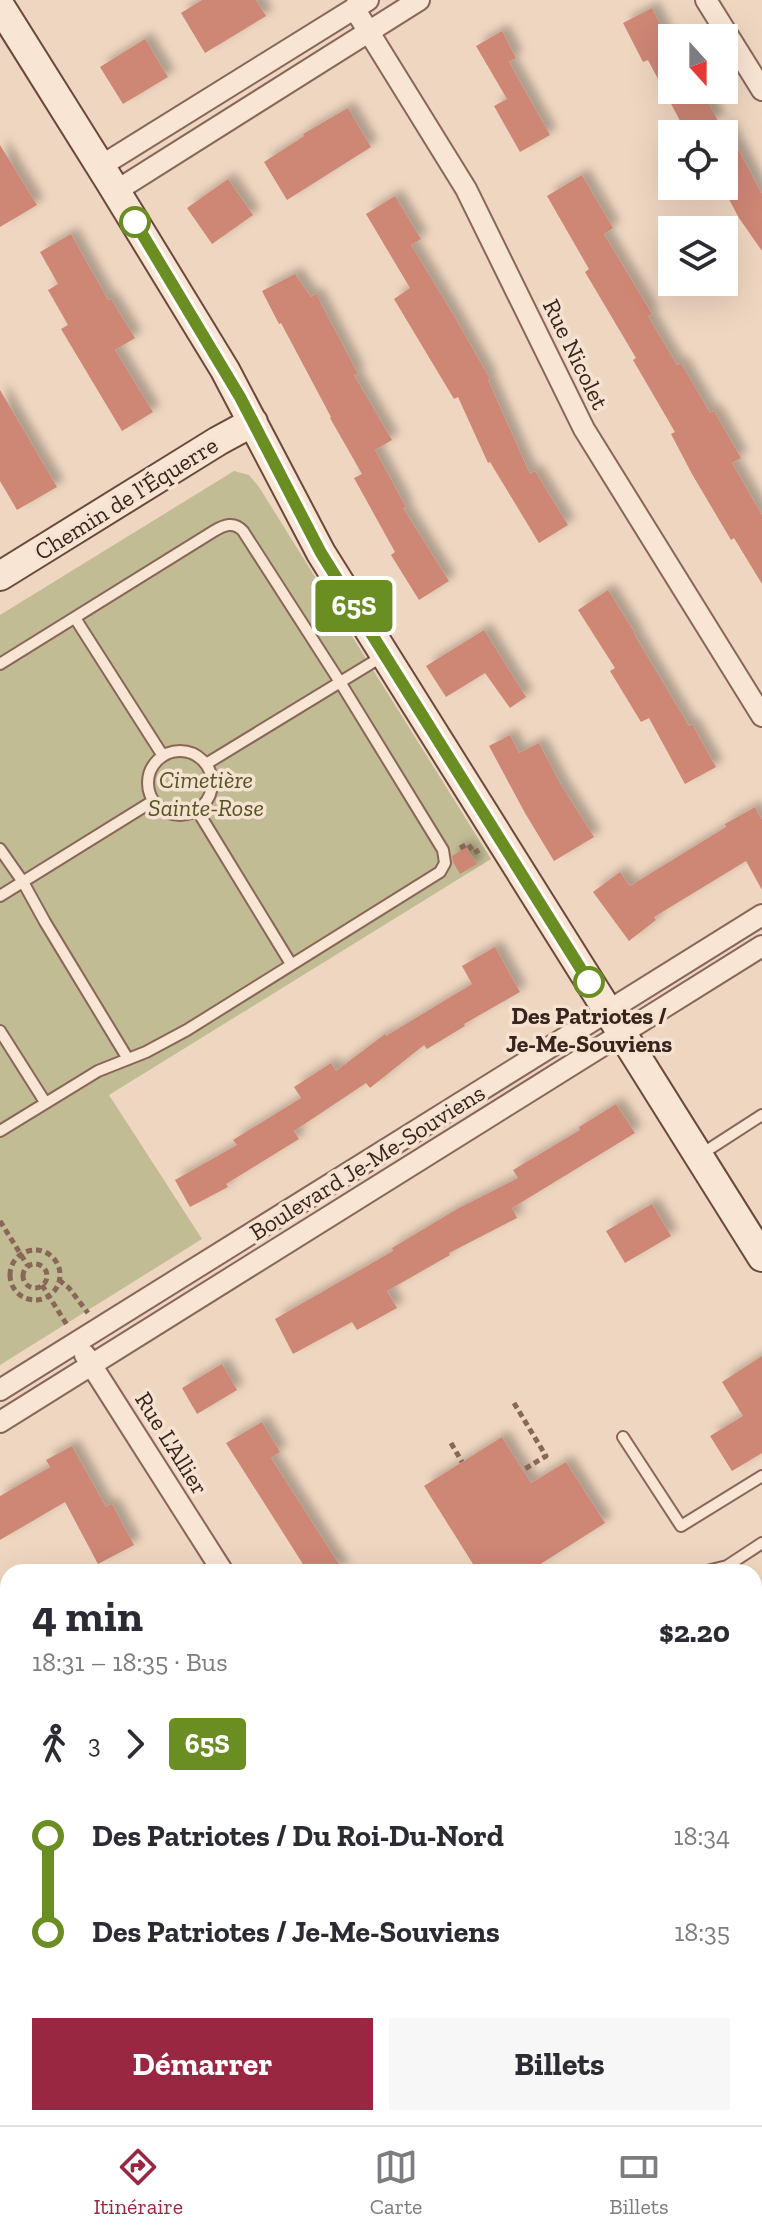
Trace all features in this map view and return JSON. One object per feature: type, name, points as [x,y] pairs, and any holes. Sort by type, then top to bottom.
[{"type":"street","points":[[116,191],[419,0]]},
{"type":"street","points":[[706,0],[762,90]]},
{"type":"street","points":[[101,166],[361,4]]},
{"type":"street","name":"Rue Nicolet","points":[[361,4],[369,32],[466,189],[584,429],[762,716]]},
{"type":"street","points":[[0,6],[225,370],[308,531],[762,1257]]},
{"type":"street","name":"Chemin de l'Équerre","points":[[0,576],[253,422]]},
{"type":"street","name":"Boulevard Je-Me-Souviens","points":[[0,1422],[614,1022],[762,915]]},
{"type":"street","name":"Boulevard Je-Me-Souviens","points":[[0,1390],[72,1334],[614,1022],[762,946]]},
{"type":"street","name":"Rue L'Allier","points":[[72,1334],[217,1564]]},
{"type":"lane","points":[[0,664],[214,531],[228,525],[238,525],[340,682],[445,856],[440,872],[178,1035],[98,1071],[0,1131]]},
{"type":"lane","points":[[75,618],[163,756]]},
{"type":"lane","points":[[206,764],[385,654]]},
{"type":"lane","points":[[175,751],[187,752],[198,756],[206,764],[212,787],[208,799],[197,810],[184,815],[172,814],[153,801],[148,790],[148,778],[152,767],[163,756],[175,751]]},
{"type":"lane","points":[[0,896],[153,801]]},
{"type":"lane","points":[[197,810],[291,964]]},
{"type":"lane","points":[[0,849],[23,882],[128,1059]]},
{"type":"lane","points":[[0,1031],[45,1102]]},
{"type":"lane","points":[[698,1156],[762,1115]]},
{"type":"lane","points":[[623,1437],[681,1526],[762,1476]]},
{"type":"lane","points":[[730,1564],[762,1543]]},
{"type":"path","points":[[453,852],[468,844],[474,853],[486,845]]},
{"type":"path","points":[[0,1221],[28,1266]]},
{"type":"path","points":[[40,1251],[56,1262],[59,1280],[48,1296],[29,1299],[14,1288],[10,1279],[11,1270],[21,1254],[40,1251]]},
{"type":"path","points":[[45,1270],[56,1262]]},
{"type":"path","points":[[39,1265],[45,1270],[46,1278],[42,1285],[34,1287],[26,1282],[24,1273],[28,1266],[39,1265]]},
{"type":"path","points":[[59,1280],[69,1288],[88,1314]]},
{"type":"path","points":[[14,1288],[26,1282]]},
{"type":"path","points":[[42,1285],[72,1334]]},
{"type":"path","points":[[514,1403],[546,1456],[523,1470]]},
{"type":"path","points":[[451,1443],[462,1462]]},
{"type":"green space","name":"Cimetière Sainte-Rose","points":[[234,471],[249,475],[259,487],[491,859],[109,1095],[202,1239],[0,1365],[0,615]]},
{"type":"building","points":[[202,0],[256,0],[266,16],[205,53],[181,13]]},
{"type":"building","points":[[652,8],[660,24],[658,79],[648,60],[643,62],[623,23]]},
{"type":"building","points":[[502,31],[516,58],[509,62],[550,135],[520,152],[494,106],[507,99],[476,46]]},
{"type":"building","points":[[145,39],[168,77],[123,104],[100,67]]},
{"type":"building","points":[[671,104],[709,104],[717,120],[680,120]]},
{"type":"building","points":[[348,108],[371,147],[287,200],[264,162],[303,134]]},
{"type":"building","points":[[0,145],[37,205],[0,227]]},
{"type":"building","points":[[738,149],[762,194],[762,251],[729,200],[738,200]]},
{"type":"building","points":[[582,175],[613,228],[604,234],[652,314],[648,316],[677,365],[681,363],[710,413],[714,411],[741,458],[732,463],[762,515],[762,584],[734,538],[731,540],[692,474],[671,434],[675,432],[585,272],[589,269],[547,196]]},
{"type":"building","points":[[228,179],[253,215],[212,244],[187,208]]},
{"type":"building","points":[[395,196],[421,239],[411,245],[490,379],[530,474],[535,471],[568,525],[539,543],[488,463],[458,397],[454,399],[394,299],[410,288],[366,214]]},
{"type":"building","points":[[71,234],[108,300],[111,299],[135,338],[115,350],[153,412],[122,431],[61,329],[68,325],[48,290],[58,284],[40,252]]},
{"type":"building","points":[[295,274],[311,297],[316,294],[358,374],[354,375],[392,440],[375,450],[406,507],[403,508],[449,581],[419,600],[391,555],[395,552],[354,478],[362,474],[262,291]]},
{"type":"building","points":[[0,390],[57,487],[17,510],[0,481]]},
{"type":"building","points":[[608,590],[716,767],[685,784],[649,718],[641,722],[610,671],[615,668],[578,610]]},
{"type":"building","points":[[484,630],[526,697],[510,708],[485,673],[446,697],[426,666]]},
{"type":"building","points":[[510,735],[519,753],[539,743],[594,837],[554,861],[489,746]]},
{"type":"building","points":[[755,807],[762,820],[762,890],[746,861],[654,917],[656,920],[629,941],[593,892],[620,872],[630,886]]},
{"type":"building","points":[[466,847],[477,864],[460,874],[452,856]]},
{"type":"building","points":[[495,947],[520,992],[427,1049],[424,1045],[370,1088],[366,1083],[294,1131],[299,1139],[226,1184],[228,1187],[190,1207],[175,1180],[237,1145],[233,1140],[301,1098],[294,1087],[331,1063],[336,1071],[385,1034],[472,984],[462,966]]},
{"type":"building","points":[[616,1104],[635,1133],[512,1208],[517,1218],[449,1253],[387,1291],[397,1308],[357,1330],[352,1322],[293,1354],[275,1319],[393,1251],[392,1248],[457,1209],[518,1178],[513,1170],[580,1130],[579,1127]]},
{"type":"building","points":[[652,1204],[671,1236],[625,1263],[606,1231]]},
{"type":"building","points":[[762,1356],[762,1453],[732,1471],[710,1436],[743,1416],[722,1382]]},
{"type":"building","points":[[222,1364],[237,1390],[197,1414],[182,1388]]},
{"type":"building","points":[[262,1422],[280,1452],[271,1458],[339,1564],[303,1564],[226,1443]]},
{"type":"building","points":[[502,1437],[531,1483],[566,1462],[605,1523],[541,1564],[473,1564],[424,1486]]},
{"type":"building","points":[[72,1446],[106,1507],[112,1504],[134,1545],[98,1564],[65,1502],[0,1540],[0,1496],[50,1467],[46,1460]]},
{"type":"bus line","name":"65S","points":[[135,222],[240,397],[321,553],[589,982]]},
{"type":"place","name":"Des Patriotes / Je-Me-Souviens","points":[[589,982]]}]
